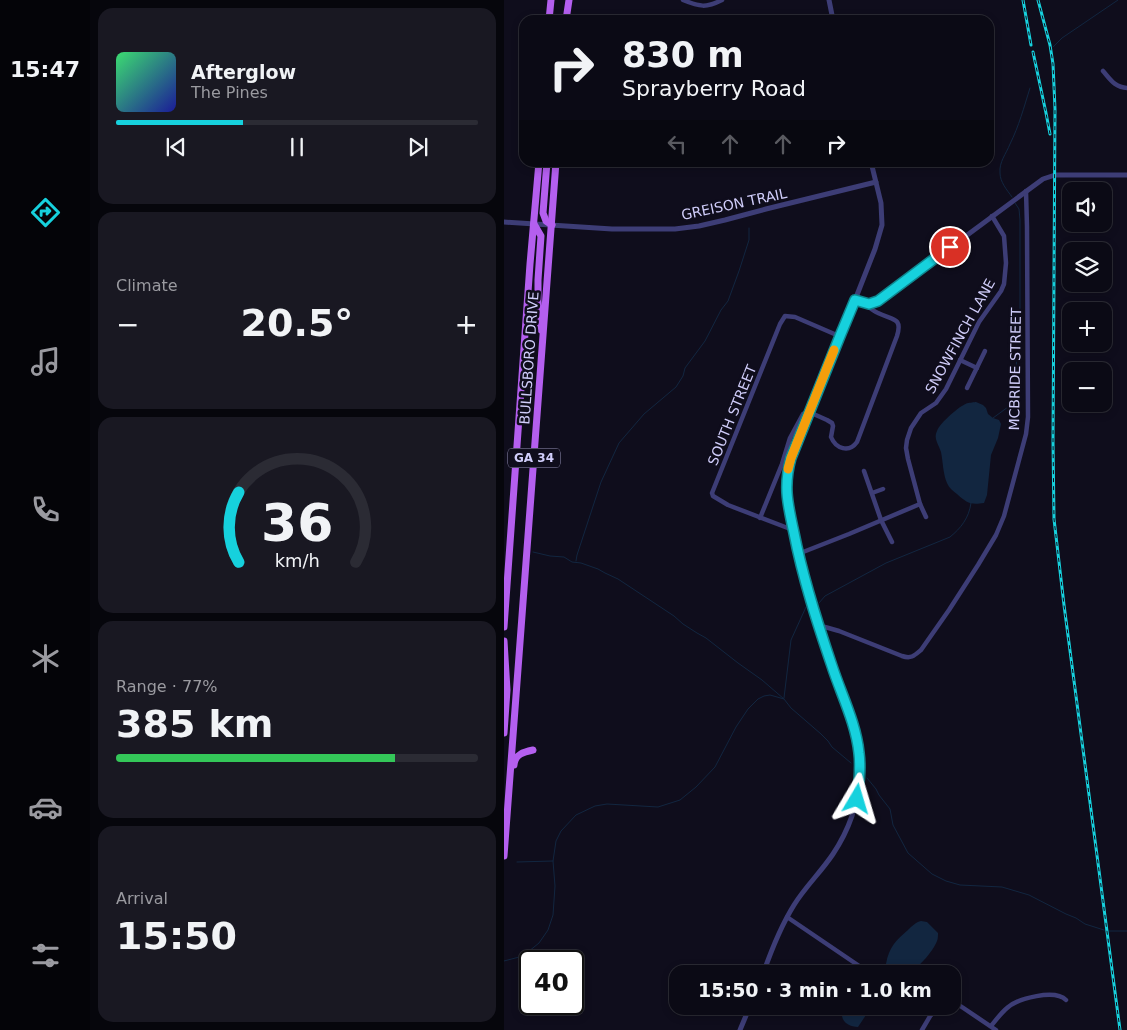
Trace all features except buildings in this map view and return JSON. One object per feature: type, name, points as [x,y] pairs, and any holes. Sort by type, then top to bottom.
[{"type":"main road","points":[[550,15],[551,0]]},
{"type":"main road","points":[[567,15],[569,0]]},
{"type":"main road","name":"BULLSBORO DRIVE","points":[[504,627],[539,167]]},
{"type":"main road","points":[[547,167],[543,213],[546,221],[552,225]]},
{"type":"main road","name":"BULLSBORO DRIVE","points":[[504,854],[508,790],[508,747],[543,346],[556,167]]},
{"type":"main road","points":[[534,223],[541,236],[538,301],[543,346]]},
{"type":"main road","points":[[504,640],[507,690],[504,733]]},
{"type":"main road","points":[[508,790],[513,776],[514,761],[519,755],[533,750]]},
{"type":"street","points":[[683,0],[700,6],[711,5],[722,0]]},
{"type":"street","points":[[830,0],[832,15]]},
{"type":"street","points":[[1103,71],[1115,85],[1127,88]]},
{"type":"street","points":[[766,965],[787,917],[801,894],[832,855],[847,831],[857,799],[860,774],[859,751],[855,732],[808,590],[787,504],[786,486],[791,458],[875,249],[882,225],[881,203],[872,167]]},
{"type":"street","points":[[855,300],[869,304],[878,301],[1043,179],[1056,175],[1127,175]]},
{"type":"street","name":"GREISON TRAIL","points":[[504,222],[612,229],[675,229],[699,226],[876,182]]},
{"type":"street","name":"MCBRIDE STREET","points":[[819,627],[826,626],[902,656],[909,658],[916,655],[949,610],[996,535],[1004,516],[1026,434],[1028,417],[1026,191]]},
{"type":"street","name":"SNOWFINCH LANE","points":[[926,517],[920,504],[908,459],[907,440],[911,428],[921,413],[941,398],[979,322],[1004,284],[1006,263],[1004,236],[992,216]]},
{"type":"street","points":[[760,518],[782,464],[790,438],[803,414],[809,412],[832,423],[831,437],[835,444],[845,449],[850,448],[857,442],[897,336],[899,325],[895,320],[876,313],[864,303]]},
{"type":"street","name":"SOUTH STREET","points":[[793,530],[716,499],[712,493],[780,324],[785,316],[795,317],[840,336]]},
{"type":"street","points":[[968,388],[985,351]]},
{"type":"street","points":[[960,360],[977,368]]},
{"type":"street","points":[[864,471],[881,520],[892,542]]},
{"type":"street","points":[[872,493],[883,489]]},
{"type":"street","points":[[798,554],[920,504]]},
{"type":"street","points":[[504,582],[508,574]]},
{"type":"street","points":[[787,917],[857,965]]},
{"type":"street","points":[[991,1026],[1007,1008],[1019,1000],[1054,995],[1063,996],[1066,1000]]},
{"type":"street","points":[[961,1006],[996,1030]]},
{"type":"street","points":[[740,1030],[746,1015]]},
{"type":"street","points":[[922,1030],[931,1015]]},
{"type":"water","points":[[976,402],[983,405],[988,414],[999,420],[1001,424],[991,455],[987,495],[984,503],[975,504],[963,499],[948,485],[936,436],[942,424],[955,411],[964,404]]},
{"type":"water","points":[[917,922],[927,922],[938,933],[938,939],[928,956],[919,965],[886,964],[891,948]]},
{"type":"water","points":[[842,1015],[866,1015],[858,1027],[850,1025],[842,1018]]},
{"type":"waterway","points":[[1053,47],[1062,38],[1118,0]]},
{"type":"waterway","points":[[1012,197],[1001,180],[1001,165],[1016,130],[1030,88]]},
{"type":"waterway","points":[[993,418],[1008,407],[1013,398],[1020,326],[1020,220],[1019,209],[1015,203]]},
{"type":"waterway","points":[[576,561],[601,482],[619,443],[644,414],[676,387],[683,376],[685,368],[705,341],[721,310],[728,301],[749,240],[749,228]]},
{"type":"waterway","points":[[819,603],[825,596],[886,563],[950,537],[964,522],[971,503]]},
{"type":"waterway","points":[[533,552],[564,557],[572,562],[598,569],[618,579],[674,616],[762,680],[851,763]]},
{"type":"waterway","points":[[784,698],[791,640],[806,607]]},
{"type":"waterway","points":[[504,961],[523,956],[539,943],[548,930],[553,915],[555,886],[553,861],[556,841],[561,831],[576,815],[595,806],[607,804],[658,807],[680,800],[696,787],[715,767],[736,727],[748,709],[758,699],[770,695],[784,699]]},
{"type":"waterway","points":[[867,778],[890,809],[893,825],[908,853],[932,874],[960,885],[1002,887],[1029,895],[1085,924],[1104,930]]},
{"type":"waterway","points":[[517,862],[553,861]]},
{"type":"waterway","points":[[1108,931],[1128,931]]},
{"type":"railway","points":[[1023,0],[1031,45]]},
{"type":"railway","points":[[1038,0],[1053,64],[1055,109],[1054,519],[1120,1030]]},
{"type":"railway","points":[[1033,52],[1050,134]]},
{"type":"slow traffic","points":[[788,469],[834,350]]},
{"type":"route","points":[[857,799],[860,774],[859,751],[855,732],[831,664],[799,561],[787,504],[787,474],[791,458],[855,300],[869,304],[878,301],[950,247]]}]
